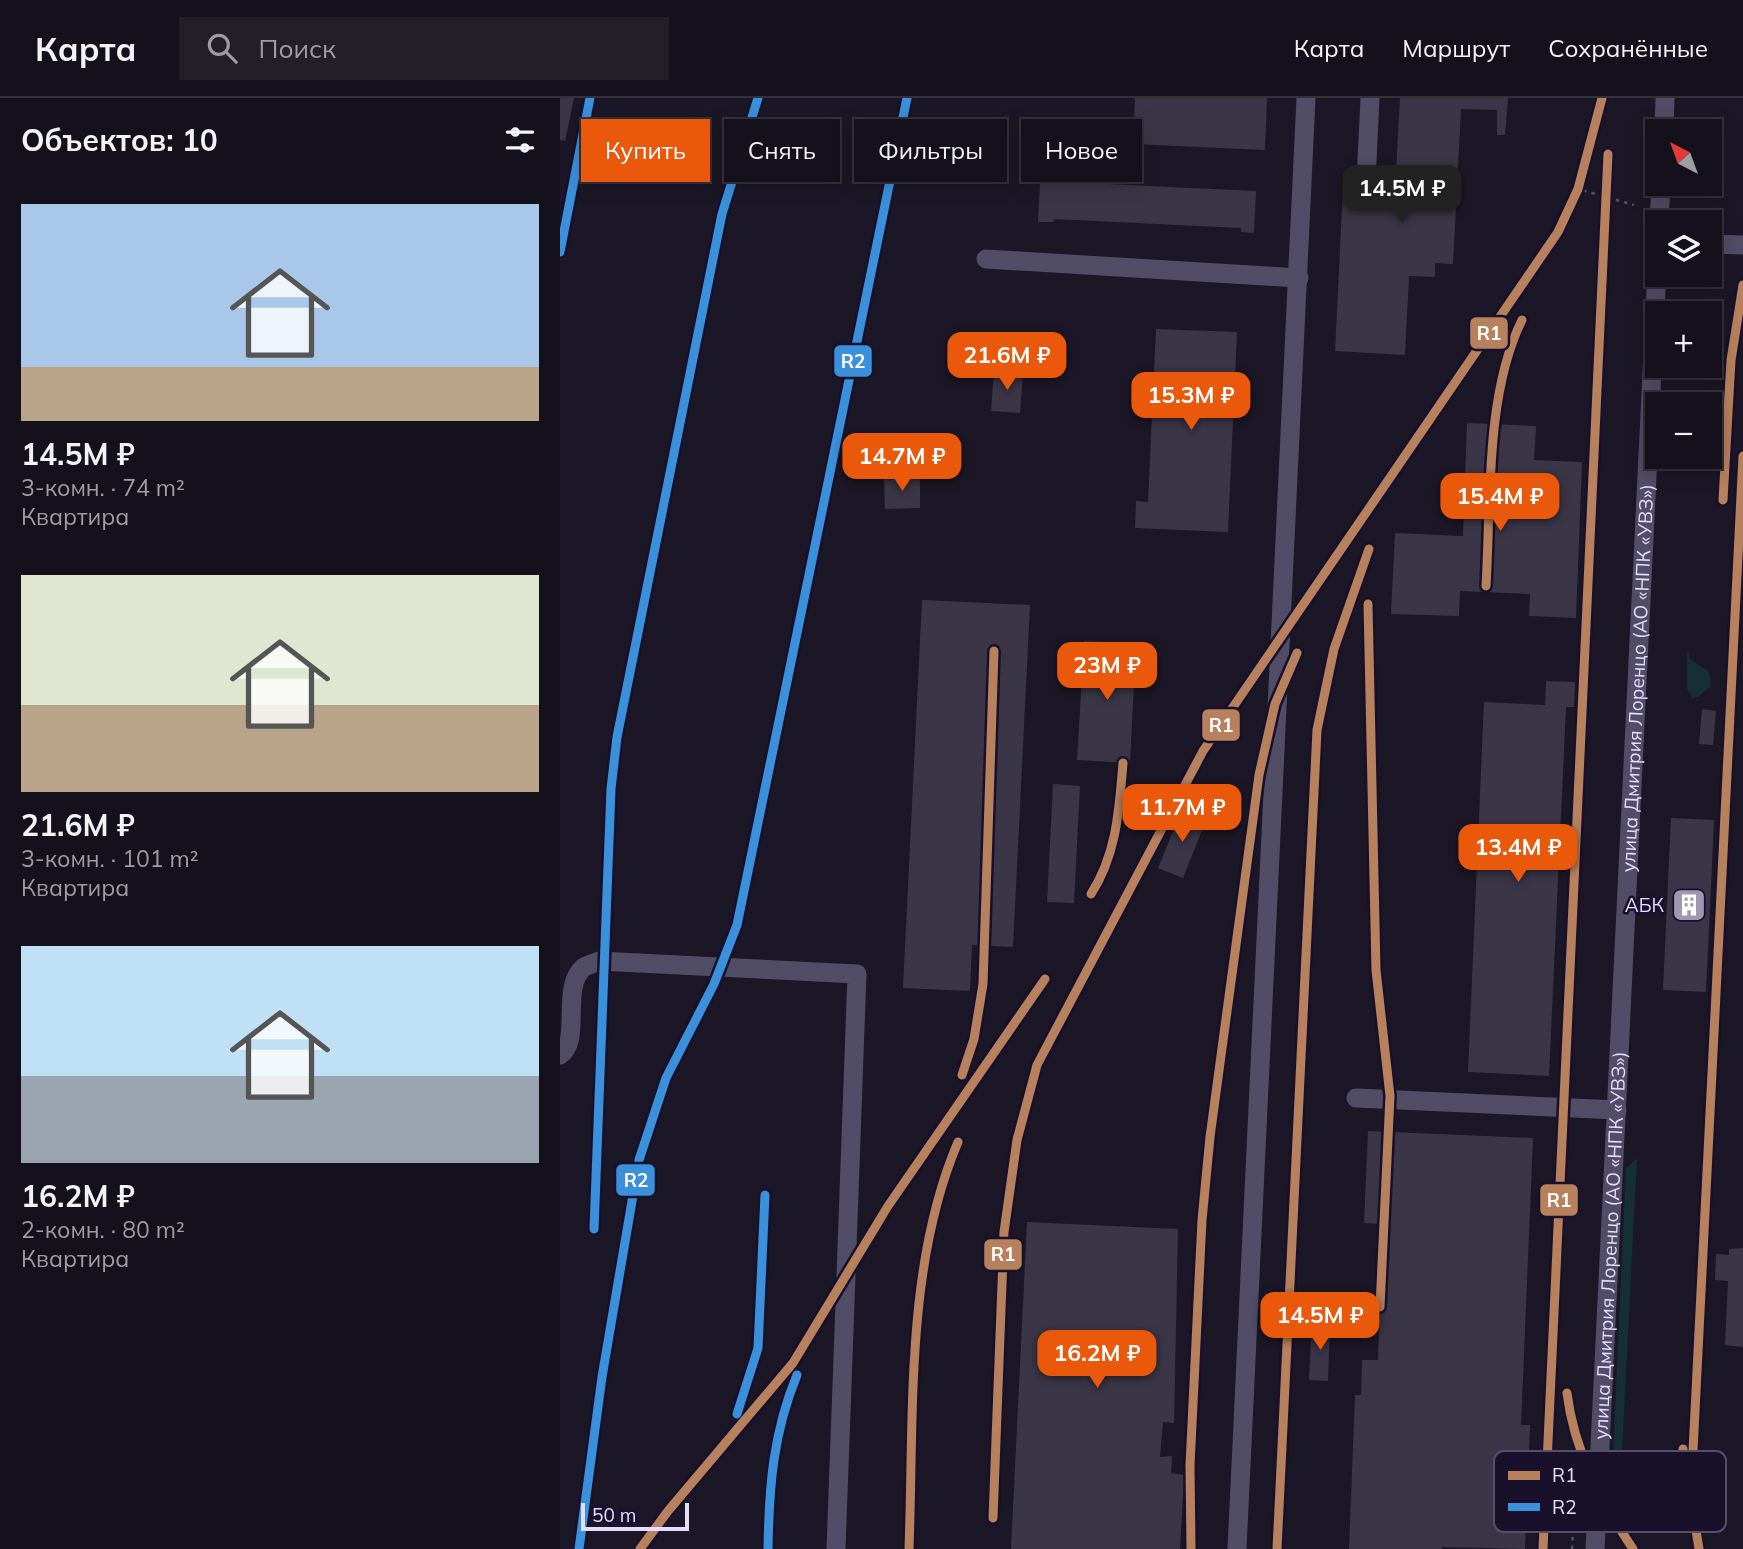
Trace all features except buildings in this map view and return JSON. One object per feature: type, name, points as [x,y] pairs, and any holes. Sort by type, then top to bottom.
[{"type":"lane","points":[[1237,1549],[1275,704],[1284,586],[1306,98]]},
{"type":"lane","points":[[1366,181],[1370,98]]},
{"type":"lane","points":[[1664,119],[1665,98]]},
{"type":"lane","points":[[1722,244],[1743,245]]},
{"type":"lane","points":[[986,259],[1299,278]]},
{"type":"lane","name":"улица Дмитрия Лоренцо (АО «НПК «УВЗ»)","points":[[1600,1451],[1656,287]]},
{"type":"lane","points":[[560,1055],[565,1053],[569,1041],[573,984],[583,968],[599,961],[857,974],[836,1549]]},
{"type":"lane","points":[[1356,1098],[1617,1110]]},
{"type":"path","points":[[1575,188],[1634,205]]},
{"type":"path","points":[[1578,1444],[1578,1451]]},
{"type":"green space","points":[[1687,649],[1690,659],[1709,672],[1711,686],[1698,697],[1692,698],[1687,688]]},
{"type":"green space","points":[[1637,1158],[1622,1451],[1613,1451],[1626,1168]]},
{"type":"transit line","name":"R2","points":[[560,252],[590,98]]},
{"type":"transit line","name":"R2","points":[[594,1229],[611,789],[617,737],[722,214],[758,98]]},
{"type":"transit line","name":"R2","points":[[579,1549],[602,1377],[639,1160],[666,1078],[714,984],[737,925],[907,98]]},
{"type":"transit line","name":"R1","points":[[993,1518],[1004,1232],[1017,1140],[1037,1065],[1203,751],[1558,232],[1578,189],[1602,98]]},
{"type":"transit line","name":"R1","points":[[1548,1451],[1608,154]]},
{"type":"transit line","name":"R1","points":[[1723,500],[1731,360],[1743,285]]},
{"type":"transit line","name":"R1","points":[[1486,586],[1496,415],[1501,381],[1522,320]]},
{"type":"transit line","name":"R1","points":[[1693,1451],[1743,456]]},
{"type":"transit line","name":"R1","points":[[1277,1549],[1317,730],[1334,649],[1369,549]]},
{"type":"transit line","name":"R1","points":[[1368,604],[1376,970],[1390,1096],[1380,1307]]},
{"type":"transit line","name":"R1","points":[[962,1075],[974,1039],[983,984],[994,651]]},
{"type":"transit line","name":"R1","points":[[1191,1549],[1190,1465],[1202,1220],[1210,1137],[1259,775],[1275,704],[1297,653]]},
{"type":"transit line","name":"R1","points":[[1091,894],[1100,879],[1115,831],[1123,763]]},
{"type":"transit line","name":"R1","points":[[640,1549],[668,1511],[793,1363],[888,1206],[1045,979]]},
{"type":"transit line","name":"R1","points":[[909,1549],[913,1394],[921,1290],[929,1239],[941,1190],[958,1142]]},
{"type":"transit line","name":"R2","points":[[737,1414],[758,1348],[765,1195]]},
{"type":"transit line","name":"R2","points":[[768,1549],[774,1460],[782,1418],[797,1375]]},
{"type":"transit line","name":"R1","points":[[1567,1393],[1582,1451]]},
{"type":"transit line","name":"R1","points":[[1543,1549],[1544,1532]]},
{"type":"transit line","name":"R1","points":[[1622,1532],[1633,1549]]},
{"type":"transit line","name":"R1","points":[[1696,1532],[1699,1549]]},
{"type":"place","name":"АБК","points":[[1689,905]]}]
